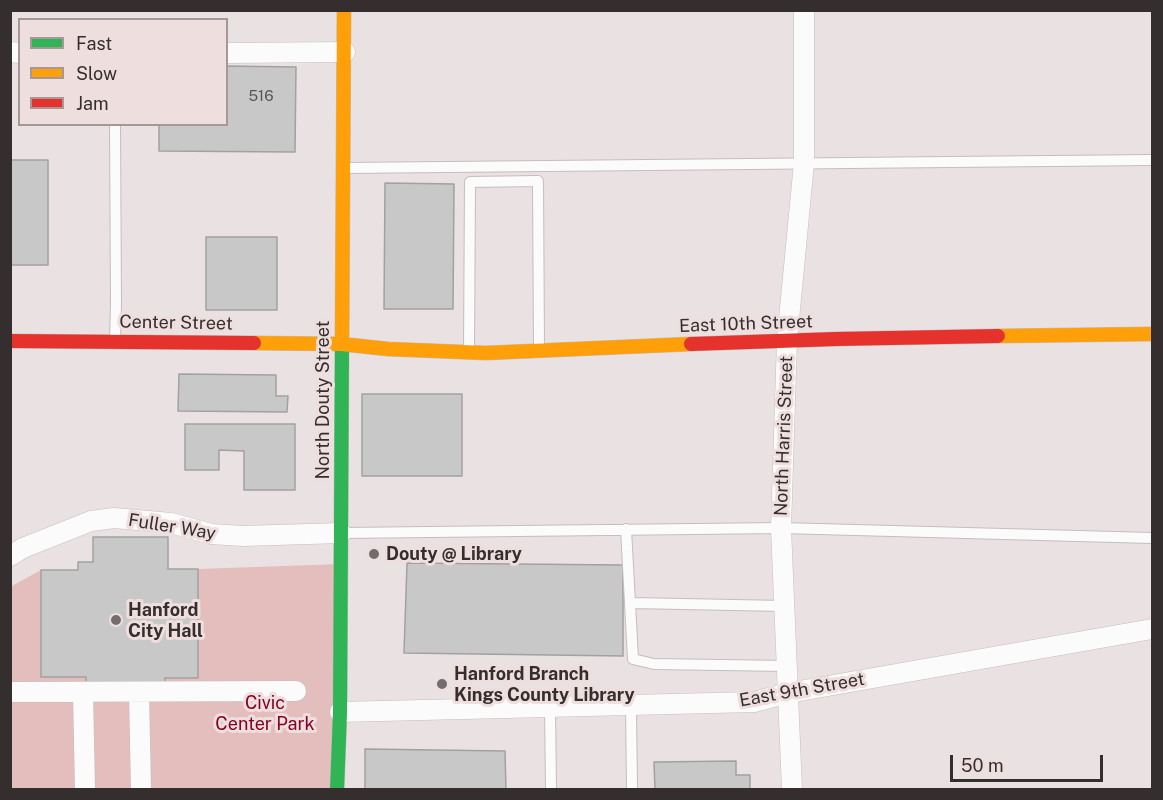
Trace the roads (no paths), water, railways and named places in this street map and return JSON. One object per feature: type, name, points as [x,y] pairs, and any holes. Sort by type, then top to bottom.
[{"type":"street","name":"North Douty Street","points":[[337,789],[340,712],[344,10]]},
{"type":"street","name":"North Harris Street","points":[[792,789],[781,528],[787,340],[804,163],[804,10]]},
{"type":"street","points":[[228,53],[345,52]]},
{"type":"street","name":"East 10th Street","points":[[341,344],[380,350],[469,352],[787,340],[1152,334]]},
{"type":"street","name":"Center Street","points":[[10,341],[115,340],[341,344]]},
{"type":"street","name":"Fuller Way","points":[[10,556],[23,548],[91,521],[114,518],[171,523],[222,535],[341,533]]},
{"type":"street","name":"East 9th Street","points":[[340,712],[754,702],[788,693],[1152,629]]},
{"type":"street","points":[[10,692],[296,690]]},
{"type":"street","points":[[83,692],[85,789]]},
{"type":"street","points":[[139,692],[141,789]]},
{"type":"lane","points":[[115,126],[115,340]]},
{"type":"lane","points":[[342,169],[1152,160]]},
{"type":"lane","points":[[469,352],[470,182],[538,181],[539,351]]},
{"type":"lane","points":[[341,533],[781,528],[1152,538]]},
{"type":"lane","points":[[626,529],[633,660],[654,664],[787,666]]},
{"type":"lane","points":[[631,603],[784,606]]},
{"type":"lane","points":[[631,705],[632,789]]},
{"type":"lane","points":[[550,707],[551,789]]},
{"type":"place","name":"Douty @ Library","points":[[374,554]]},
{"type":"place","name":"Hanford City Hall","points":[[116,620]]},
{"type":"place","name":"Hanford Branch Kings County Library","points":[[442,684]]},
{"type":"park label","name":"Civic Center Park","points":[[265,713]]}]
